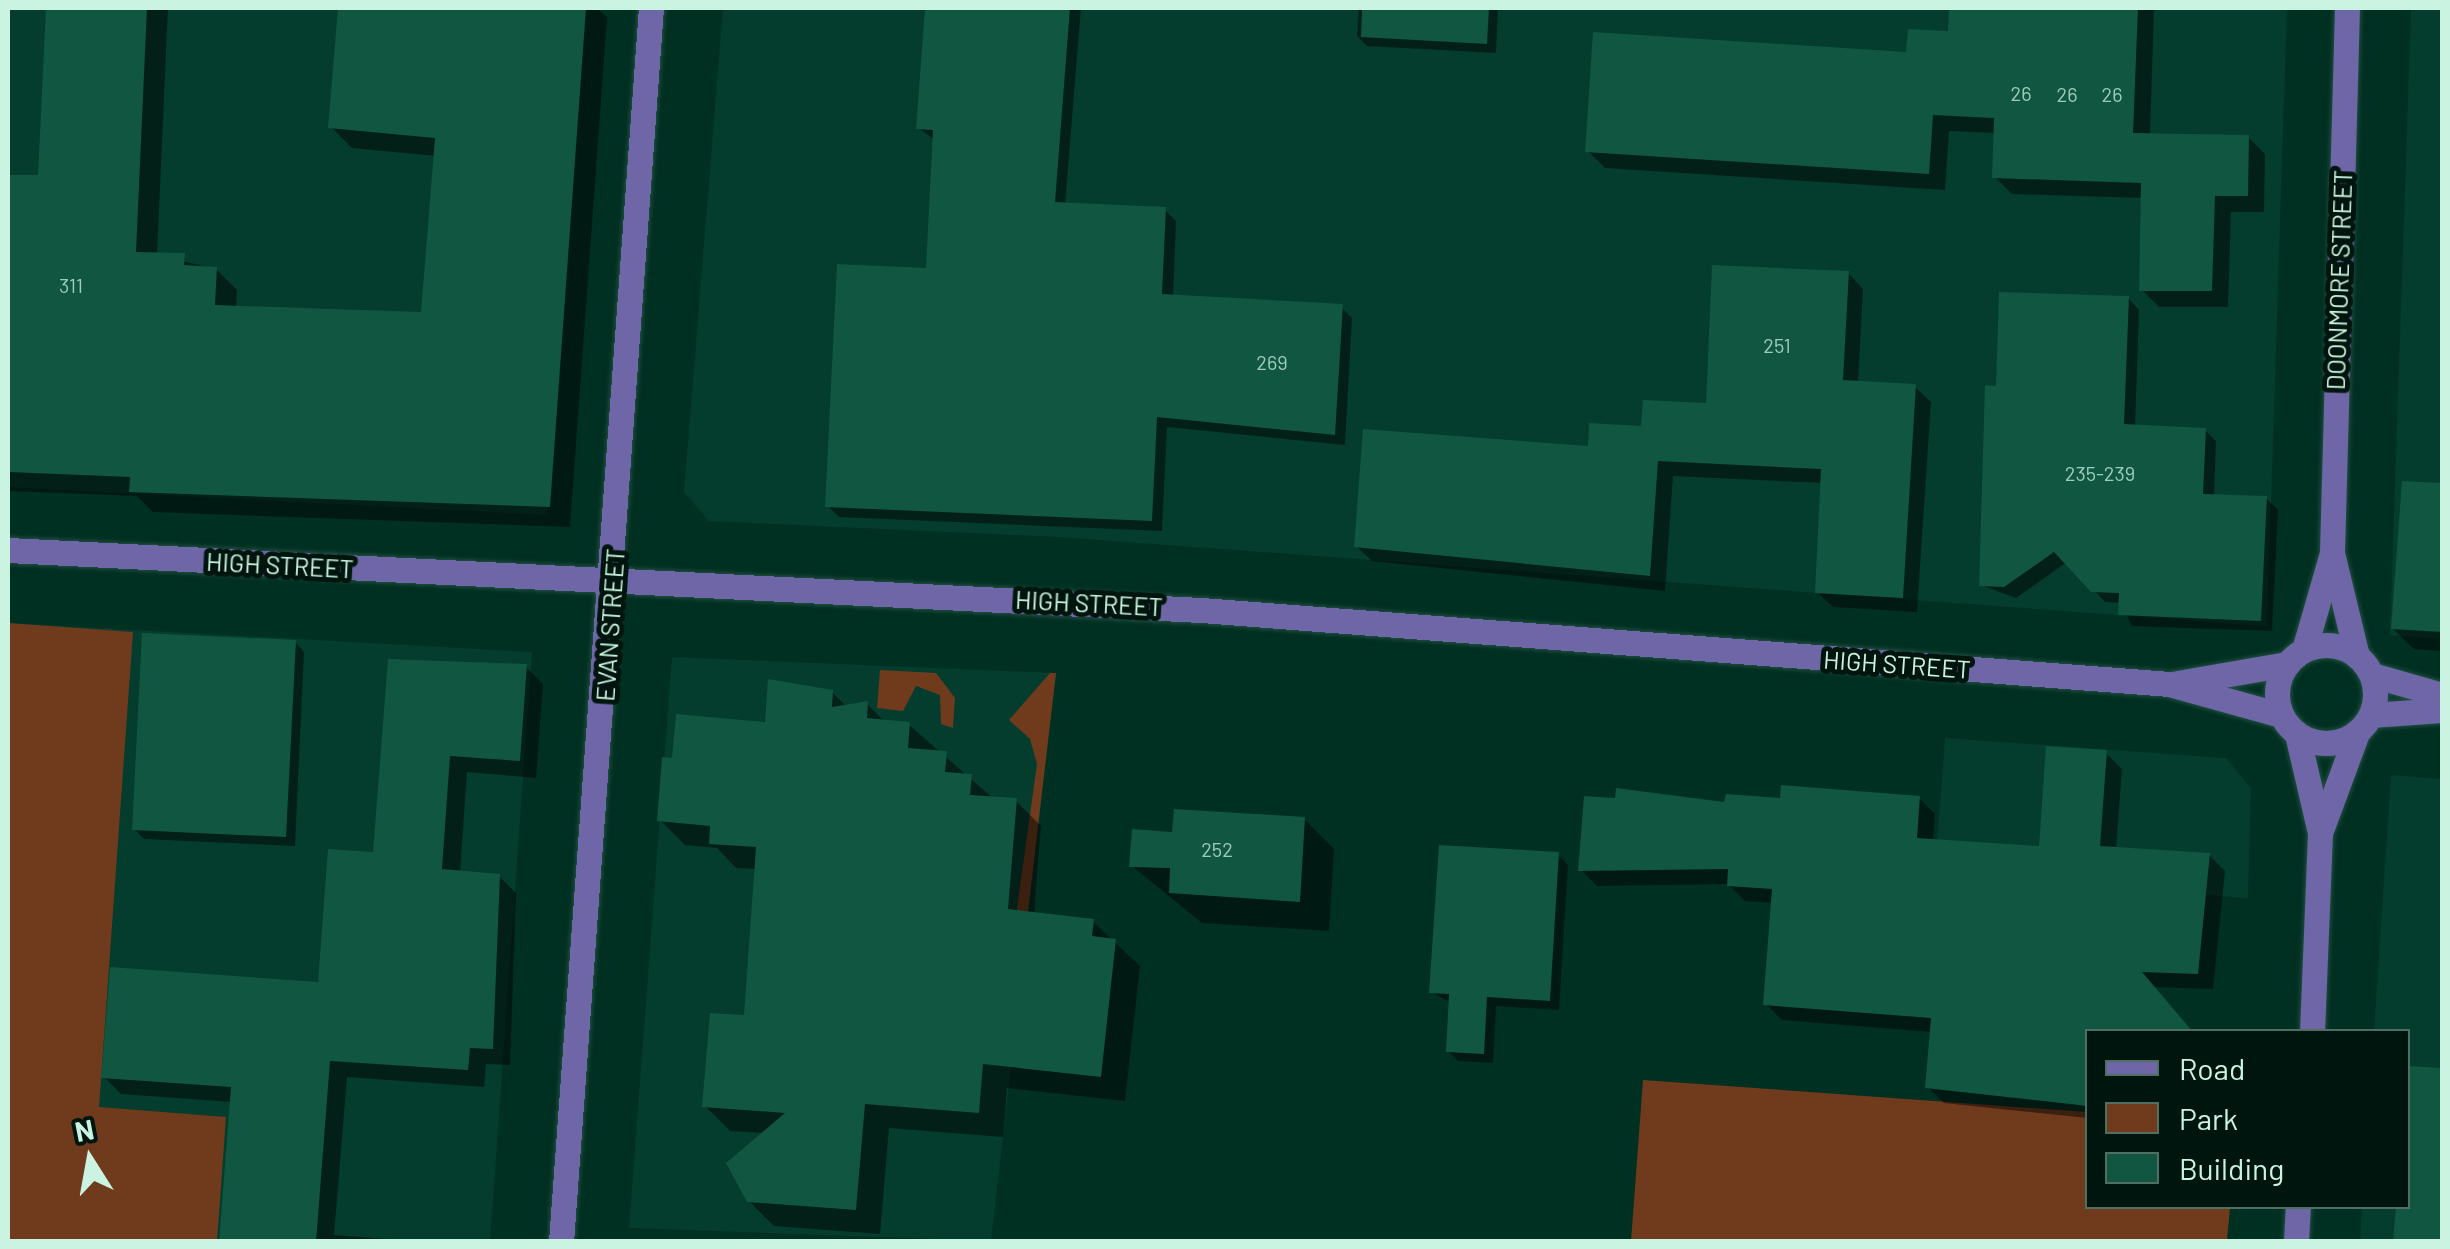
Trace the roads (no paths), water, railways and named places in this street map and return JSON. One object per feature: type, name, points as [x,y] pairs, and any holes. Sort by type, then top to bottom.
[{"type":"street","name":"EVAN STREET","points":[[561,1242],[613,582],[651,8]]},
{"type":"street","name":"DOONMORE STREET","points":[[2296,657],[2332,553],[2346,8]]},
{"type":"street","name":"HIGH STREET","points":[[8,550],[1184,608],[2168,684],[2289,725]]},
{"type":"street","name":"DOONMORE STREET","points":[[2332,553],[2365,665]]},
{"type":"street","points":[[2312,1029],[2320,833],[2289,725],[2296,657],[2333,646],[2365,665],[2442,695]]},
{"type":"street","name":"HIGH STREET","points":[[2168,684],[2296,657]]},
{"type":"street","points":[[2320,833],[2364,724],[2365,665]]},
{"type":"street","points":[[2289,725],[2327,744],[2364,724],[2442,710]]},
{"type":"street","points":[[2296,1242],[2298,1209]]}]
